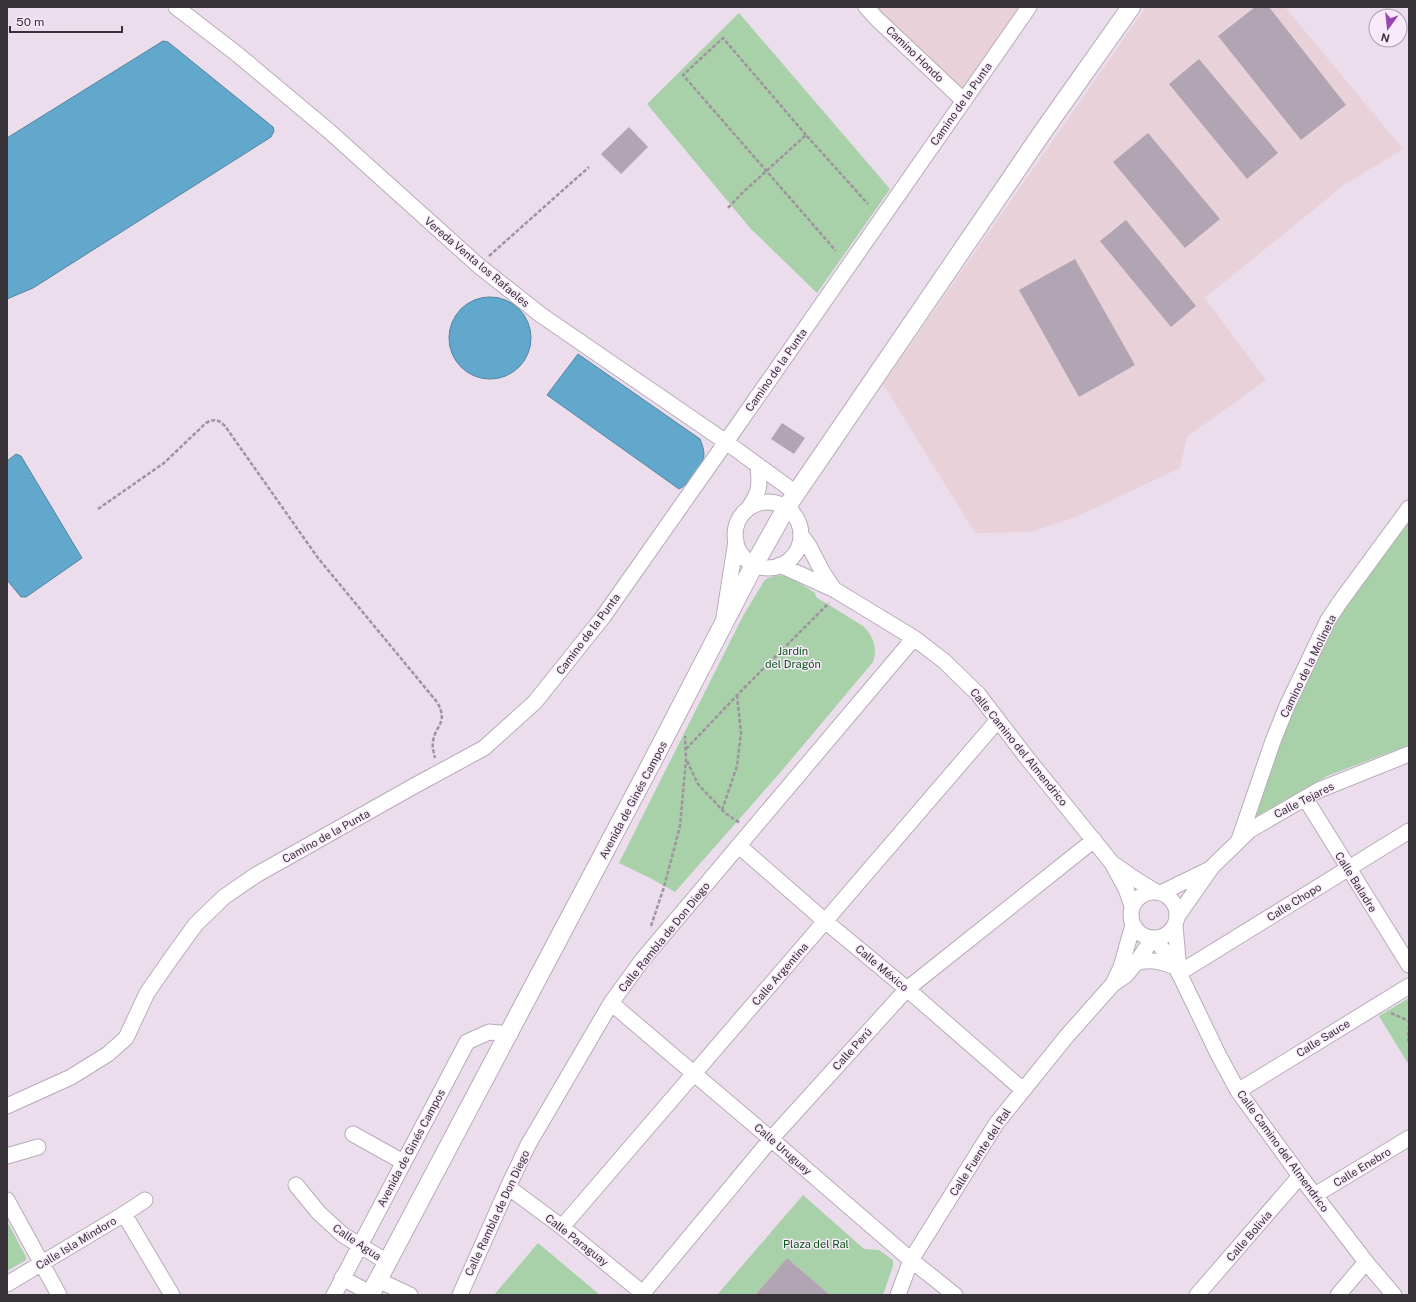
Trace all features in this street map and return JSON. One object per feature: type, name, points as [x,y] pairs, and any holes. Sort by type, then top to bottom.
[{"type":"main road","name":"Avenida de Ginés Campos","points":[[373,1291],[387,1262],[510,1034],[754,565],[791,500],[1131,7]]},
{"type":"street","name":"Vereda Venta los Rafaeles","points":[[176,7],[237,54],[329,131],[479,266],[541,316],[758,465],[791,500],[794,515],[799,524],[801,535],[809,546],[822,573],[837,592]]},
{"type":"street","name":"Camino Hondo","points":[[866,7],[964,101]]},
{"type":"street","name":"Camino de la Punta","points":[[7,1106],[71,1077],[108,1054],[126,1038],[147,993],[172,957],[196,924],[224,897],[256,875],[484,748],[535,702],[603,617],[1029,7]]},
{"type":"street","points":[[722,626],[736,541],[736,529],[740,518],[757,496],[760,482],[758,465]]},
{"type":"street","points":[[748,509],[756,504],[767,502],[777,503],[791,500]]},
{"type":"street","name":"Camino de la Molineta","points":[[1239,840],[1273,741],[1287,706],[1328,620],[1409,508]]},
{"type":"street","points":[[736,541],[740,552],[746,559],[754,565],[765,568],[775,567],[785,563],[794,556],[799,546],[801,535]]},
{"type":"street","points":[[780,565],[837,592]]},
{"type":"street","name":"Calle Camino del Almendrico","points":[[837,592],[914,638],[944,661],[973,688],[1027,758],[1112,863],[1126,889],[1132,906]]},
{"type":"street","name":"Calle Rambla de Don Diego","points":[[460,1295],[528,1145],[611,1003],[643,959],[914,638]]},
{"type":"street","name":"Calle Argentina","points":[[562,1227],[998,720]]},
{"type":"street","name":"Calle Tejares","points":[[1176,922],[1212,867],[1250,830],[1326,787],[1409,754]]},
{"type":"street","name":"Calle Baladre","points":[[1305,798],[1409,965]]},
{"type":"street","name":"Calle Chopo","points":[[1177,970],[1409,831]]},
{"type":"street","name":"Calle Perú","points":[[644,1294],[772,1139],[907,989],[1094,840]]},
{"type":"street","name":"Calle México","points":[[739,846],[1023,1090]]},
{"type":"street","name":"Calle Camino del Almendrico","points":[[1112,863],[1135,879],[1159,892]]},
{"type":"street","name":"Calle Tejares","points":[[1159,892],[1183,883],[1212,867]]},
{"type":"street","points":[[1159,892],[1168,896],[1173,901],[1176,907],[1176,922],[1166,935],[1154,938],[1137,932],[1133,925],[1130,912],[1132,906],[1144,893],[1159,892]]},
{"type":"street","name":"Calle Camino del Almendrico","points":[[1176,922],[1177,970]]},
{"type":"street","name":"Calle Fuente del Ral","points":[[898,1295],[910,1260],[996,1124],[1066,1037],[1112,984],[1121,967],[1133,925]]},
{"type":"street","name":"Calle Camino del Almendrico","points":[[1154,938],[1177,970],[1218,1054],[1238,1091],[1315,1196],[1366,1262],[1394,1295]]},
{"type":"street","name":"Calle Fuente del Ral","points":[[1112,984],[1126,975],[1154,938]]},
{"type":"street","points":[[1136,963],[1142,961],[1165,963],[1177,970]]},
{"type":"street","name":"Calle Sauce","points":[[1238,1091],[1409,986]]},
{"type":"street","name":"Calle Uruguay","points":[[611,1003],[772,1139],[910,1260],[955,1295]]},
{"type":"street","name":"Avenida de Ginés Campos","points":[[334,1295],[467,1042],[489,1032],[510,1034]]},
{"type":"street","points":[[353,1134],[404,1162]]},
{"type":"street","name":"Calle Enebro","points":[[1315,1196],[1409,1138]]},
{"type":"street","points":[[7,1156],[38,1147]]},
{"type":"street","name":"Calle Bolivia","points":[[1197,1295],[1300,1176]]},
{"type":"street","name":"Calle Agua","points":[[296,1185],[318,1213],[343,1235],[387,1262]]},
{"type":"street","name":"Calle Paraguay","points":[[508,1187],[562,1227],[644,1294]]},
{"type":"street","points":[[7,1200],[60,1295]]},
{"type":"street","name":"Calle Isla Mindoro","points":[[7,1284],[145,1200]]},
{"type":"street","points":[[124,1214],[172,1295]]},
{"type":"street","points":[[1338,1295],[1366,1262]]},
{"type":"street","points":[[342,1278],[373,1291],[410,1295]]},
{"type":"path","points":[[836,251],[683,75],[723,38],[806,135],[868,204]]},
{"type":"path","points":[[728,208],[806,135]]},
{"type":"path","points":[[479,266],[589,167]]},
{"type":"path","points":[[98,509],[164,463],[206,423],[212,420],[219,420],[225,426],[318,558],[437,702],[441,709],[442,717],[441,725],[433,741],[433,750],[436,759],[444,770]]},
{"type":"path","points":[[686,749],[737,694],[837,592]]},
{"type":"path","points":[[722,810],[737,766],[741,734],[737,694]]},
{"type":"path","points":[[649,932],[664,888],[680,826],[686,760],[684,734]]},
{"type":"path","points":[[686,760],[698,784],[722,810],[752,831]]},
{"type":"path","points":[[1409,1026],[1409,1044]]},
{"type":"shaded area","points":[[876,7],[1022,7],[964,89],[949,82]]},
{"type":"shaded area","points":[[1146,7],[1285,7],[1403,149],[1344,185],[1205,298],[1266,380],[1187,437],[1180,468],[1076,517],[1030,532],[975,533],[883,384]]},
{"type":"green space","points":[[739,13],[890,189],[817,293],[750,228],[647,104]]},
{"type":"green space","points":[[1409,519],[1409,745],[1327,776],[1254,818],[1252,814],[1268,769],[1319,652],[1345,605]]},
{"type":"green space","name":"Jardín del Dragón","points":[[778,575],[790,577],[815,593],[816,597],[863,626],[874,642],[875,651],[873,662],[779,774],[675,892],[619,863],[743,616],[764,581]]},
{"type":"green space","points":[[1409,998],[1409,1065],[1379,1016]]},
{"type":"green space","name":"Plaza del Ral","points":[[803,1195],[864,1249],[879,1250],[893,1260],[893,1266],[883,1295],[830,1295],[787,1258],[755,1295],[717,1295]]},
{"type":"green space","points":[[7,1221],[26,1257],[26,1260],[7,1271]]},
{"type":"green space","points":[[538,1243],[600,1295],[494,1295]]},
{"type":"water","points":[[163,41],[168,42],[273,127],[274,131],[271,137],[33,288],[7,299],[7,138]]},
{"type":"water","points":[[490,297],[506,300],[519,309],[528,322],[531,338],[528,354],[519,367],[506,376],[490,379],[474,376],[461,367],[452,354],[449,338],[452,322],[461,309],[474,300]]},
{"type":"water","points":[[578,354],[700,439],[704,451],[701,464],[695,474],[683,487],[679,489],[547,395]]},
{"type":"water","points":[[16,454],[21,456],[82,558],[26,597],[21,597],[7,580],[7,461]]},
{"type":"building","points":[[1255,7],[1269,7],[1346,105],[1301,140],[1218,36]]},
{"type":"building","points":[[1199,59],[1278,153],[1247,179],[1169,84]]},
{"type":"building","points":[[629,127],[648,147],[621,174],[601,154]]},
{"type":"building","points":[[1148,133],[1220,219],[1185,248],[1113,162]]},
{"type":"building","points":[[1126,220],[1196,306],[1171,327],[1100,241]]},
{"type":"building","points":[[1075,259],[1135,365],[1079,397],[1019,290]]},
{"type":"building","points":[[782,423],[805,438],[794,454],[771,439]]},
{"type":"building","points":[[787,1258],[830,1295],[755,1295]]}]
